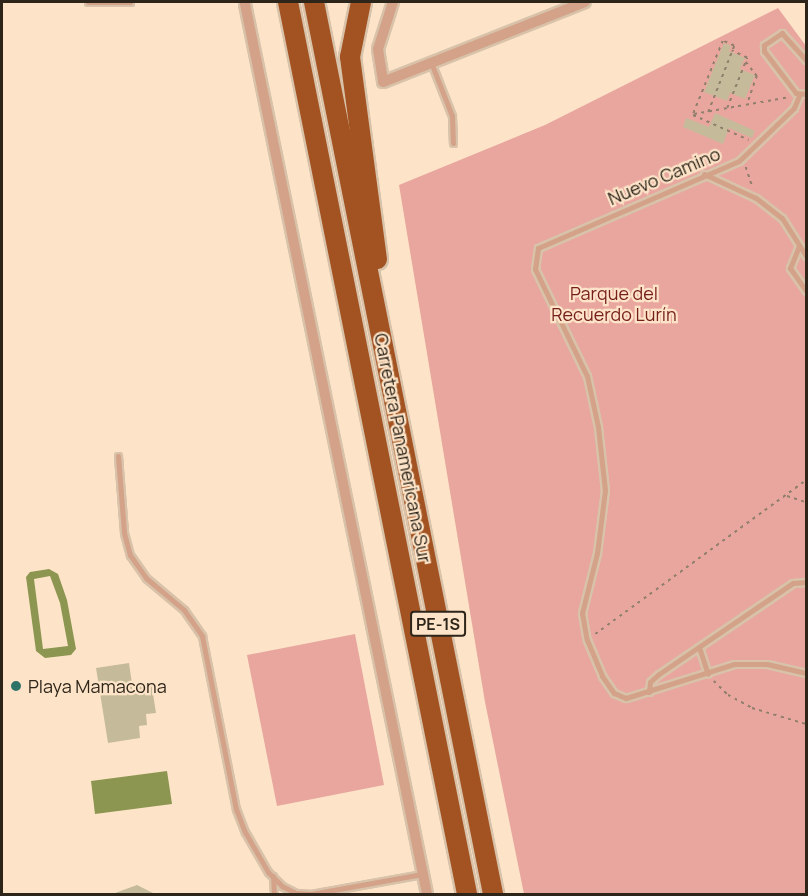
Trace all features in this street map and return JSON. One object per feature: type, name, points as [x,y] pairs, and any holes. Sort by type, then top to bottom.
[{"type":"highway","name":"Carretera Panamericana Sur","points":[[288,2],[467,894]]},
{"type":"highway","name":"Carretera Panamericana Sur","points":[[314,2],[493,894]]},
{"type":"highway","points":[[361,2],[351,57],[377,259],[384,354]]},
{"type":"street","points":[[393,2],[378,49],[381,80],[432,65],[585,2]]},
{"type":"street","points":[[245,3],[427,894]]},
{"type":"lane","points":[[88,2],[130,2]]},
{"type":"lane","points":[[807,60],[782,33],[764,45],[764,51],[800,96],[807,94]]},
{"type":"lane","points":[[432,65],[452,116],[453,143]]},
{"type":"lane","name":"Nuevo Camino","points":[[587,640],[582,613],[597,553],[605,490],[598,427],[587,376],[535,269],[538,248],[742,158],[794,108],[800,96]]},
{"type":"lane","points":[[704,174],[756,198],[782,218],[807,256]]},
{"type":"lane","points":[[799,246],[790,268],[807,291]]},
{"type":"lane","points":[[118,456],[124,533],[130,555],[146,578],[184,610],[202,636],[236,809],[255,853],[273,876],[296,893],[311,894],[422,874]]},
{"type":"lane","points":[[650,693],[650,682],[699,647],[793,583],[807,582]]},
{"type":"lane","points":[[587,640],[614,693],[626,698],[650,693],[734,664],[767,664],[807,673]]},
{"type":"lane","points":[[699,647],[708,674]]},
{"type":"lane","points":[[273,876],[274,894]]},
{"type":"path","points":[[693,115],[723,41],[734,46],[708,112]]},
{"type":"path","points":[[732,51],[747,58],[746,61],[757,76],[747,105]]},
{"type":"path","points":[[726,109],[746,61]]},
{"type":"path","points":[[693,115],[800,96]]},
{"type":"path","points":[[693,115],[758,143]]},
{"type":"path","points":[[742,158],[756,198]]},
{"type":"path","points":[[587,640],[807,480]]},
{"type":"path","points":[[785,496],[807,502]]},
{"type":"path","points":[[708,674],[729,695],[752,708],[807,724]]},
{"type":"green space","name":"Parque del Recuerdo Lurín","points":[[778,8],[806,46],[806,894],[524,894],[485,702],[399,185],[545,125]]},
{"type":"green space","points":[[355,634],[384,785],[277,806],[247,655]]},
{"type":"shaded area","points":[[49,569],[58,574],[67,600],[76,649],[71,655],[45,658],[36,651],[26,577],[30,572]],"holes":[[[50,576],[60,603],[68,646],[43,649],[34,579]]]},
{"type":"shaded area","points":[[167,771],[172,804],[95,814],[91,781]]},
{"type":"building","points":[[724,43],[731,46],[729,51],[745,58],[740,69],[755,75],[745,99],[730,93],[727,101],[704,92]]},
{"type":"building","points":[[715,113],[755,131],[752,138],[729,128],[723,144],[683,127],[686,118],[709,127]]},
{"type":"building","points":[[129,663],[132,684],[151,681],[156,713],[146,714],[147,725],[139,726],[140,738],[108,743],[96,668]]},
{"type":"building","points":[[137,885],[155,894],[115,894],[115,893]]},
{"type":"place","name":"Playa Mamacona","points":[[16,686]]}]
